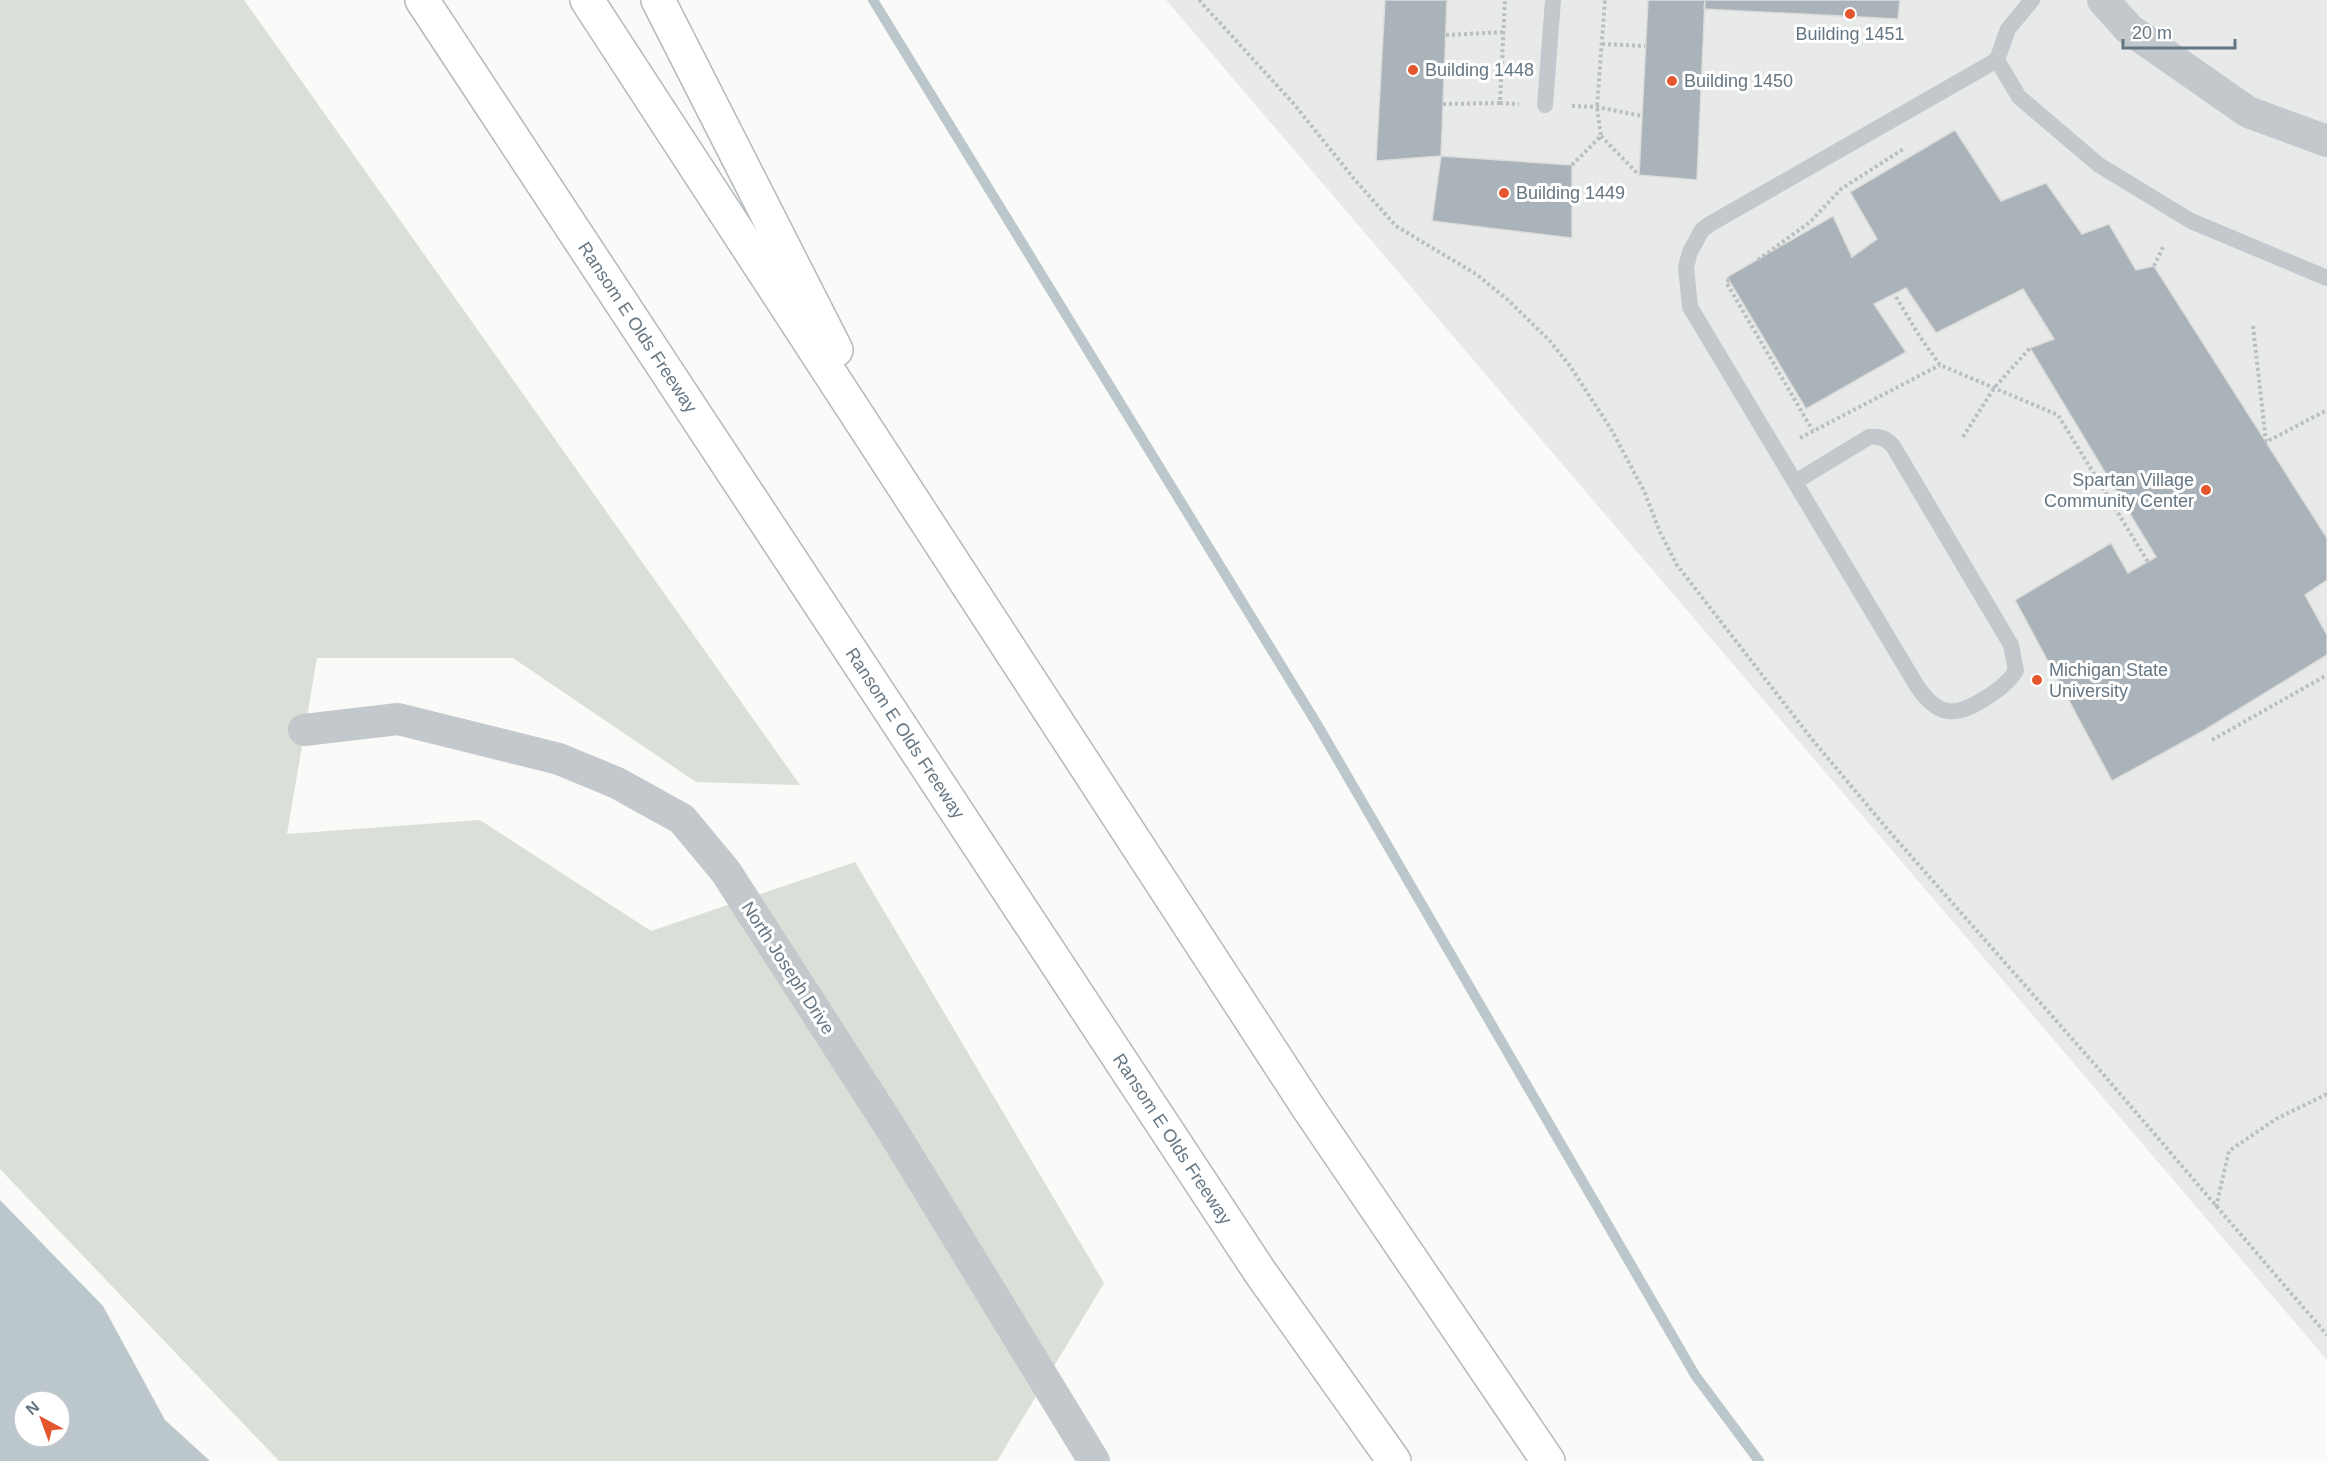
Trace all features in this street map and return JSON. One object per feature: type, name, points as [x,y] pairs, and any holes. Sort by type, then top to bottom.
[{"type":"highway","name":"Ransom E Olds Freeway","points":[[422,0],[1260,1272],[1394,1461]]},
{"type":"highway","points":[[587,0],[1316,1119],[1548,1461]]},
{"type":"highway","points":[[658,0],[916,507]]},
{"type":"street","points":[[2103,0],[2129,29],[2248,111],[2327,141]]},
{"type":"street","name":"North Joseph Drive","points":[[304,730],[398,719],[559,759],[617,783],[682,819],[726,872],[892,1130],[1094,1461]]},
{"type":"lane","points":[[1545,105],[1553,0]]},
{"type":"lane","points":[[1795,482],[1869,437],[1878,436],[1887,439],[2011,645],[2016,671],[2007,684],[1970,708],[1953,712],[1938,708],[1925,699],[1690,307],[1686,267],[1695,241],[1702,230],[1710,224],[1997,60],[2008,29],[2032,0]]},
{"type":"lane","points":[[1997,60],[2019,97],[2099,165],[2192,221],[2327,278]]},
{"type":"path","points":[[1199,0],[1293,103],[1355,180],[1396,226],[1476,274],[1508,300],[1549,340],[1570,366],[1611,429],[1644,491],[1660,532],[1677,565],[1811,738],[1888,830],[2097,1067],[2327,1335]]},
{"type":"path","points":[[1443,104],[1500,103],[1504,0]]},
{"type":"path","points":[[1605,0],[1597,107],[1601,136],[1639,175]]},
{"type":"path","points":[[1446,34],[1503,32]]},
{"type":"path","points":[[1602,44],[1645,46]]},
{"type":"path","points":[[1597,107],[1642,116]]},
{"type":"path","points":[[1572,165],[1601,136]]},
{"type":"path","points":[[1758,260],[1810,222],[1841,189],[1914,141]]},
{"type":"path","points":[[2154,266],[2164,245]]},
{"type":"path","points":[[1729,280],[1726,282],[1813,430]]},
{"type":"path","points":[[1896,297],[1940,365],[2058,414],[2148,562]]},
{"type":"path","points":[[2253,326],[2266,442],[2327,410]]},
{"type":"path","points":[[1963,437],[1994,388],[2030,348]]},
{"type":"path","points":[[1776,451],[1940,365]]},
{"type":"path","points":[[2212,740],[2327,675]]},
{"type":"path","points":[[2216,1207],[2229,1151],[2276,1119],[2327,1094]]},
{"type":"shaded area","points":[[0,0],[244,0],[800,785],[696,782],[513,658],[317,658],[287,834],[480,820],[651,931],[855,862],[1104,1283],[997,1461],[279,1461],[0,1169]]},
{"type":"shaded area","name":"Michigan State University","points":[[1166,0],[2327,0],[2327,1360]]},
{"type":"shaded area","points":[[0,1200],[103,1306],[165,1420],[210,1461],[0,1461]]},
{"type":"building","name":"Building 1448","points":[[1385,0],[1447,0],[1441,156],[1376,161]]},
{"type":"building","name":"Building 1450","points":[[1648,0],[1705,0],[1697,180],[1639,175]]},
{"type":"building","name":"Building 1451","points":[[1705,0],[1900,0],[1898,19],[1704,9]]},
{"type":"building","name":"Spartan Village Community Center","points":[[1955,130],[2001,201],[2046,183],[2082,234],[2109,224],[2136,270],[2154,266],[2327,538],[2327,580],[2305,595],[2327,635],[2327,655],[2203,731],[2112,781],[2015,600],[2111,543],[2128,573],[2156,557],[2030,348],[2054,339],[2023,289],[1936,333],[1906,288],[1874,304],[1906,352],[1806,409],[1727,277],[1833,216],[1852,257],[1877,239],[1850,192]]},
{"type":"building","name":"Building 1449","points":[[1441,156],[1572,165],[1572,238],[1432,221]]},
{"type":"waterway","points":[[873,0],[1317,724],[1695,1375],[1759,1461]]},
{"type":"place","name":"Building 1451","points":[[1850,14]]},
{"type":"place","name":"Building 1448","points":[[1413,70]]},
{"type":"place","name":"Building 1450","points":[[1672,81]]},
{"type":"place","name":"Building 1449","points":[[1504,193]]},
{"type":"place","name":"Spartan Village Community Center","points":[[2206,490]]},
{"type":"place","name":"Michigan State University","points":[[2037,680]]}]
